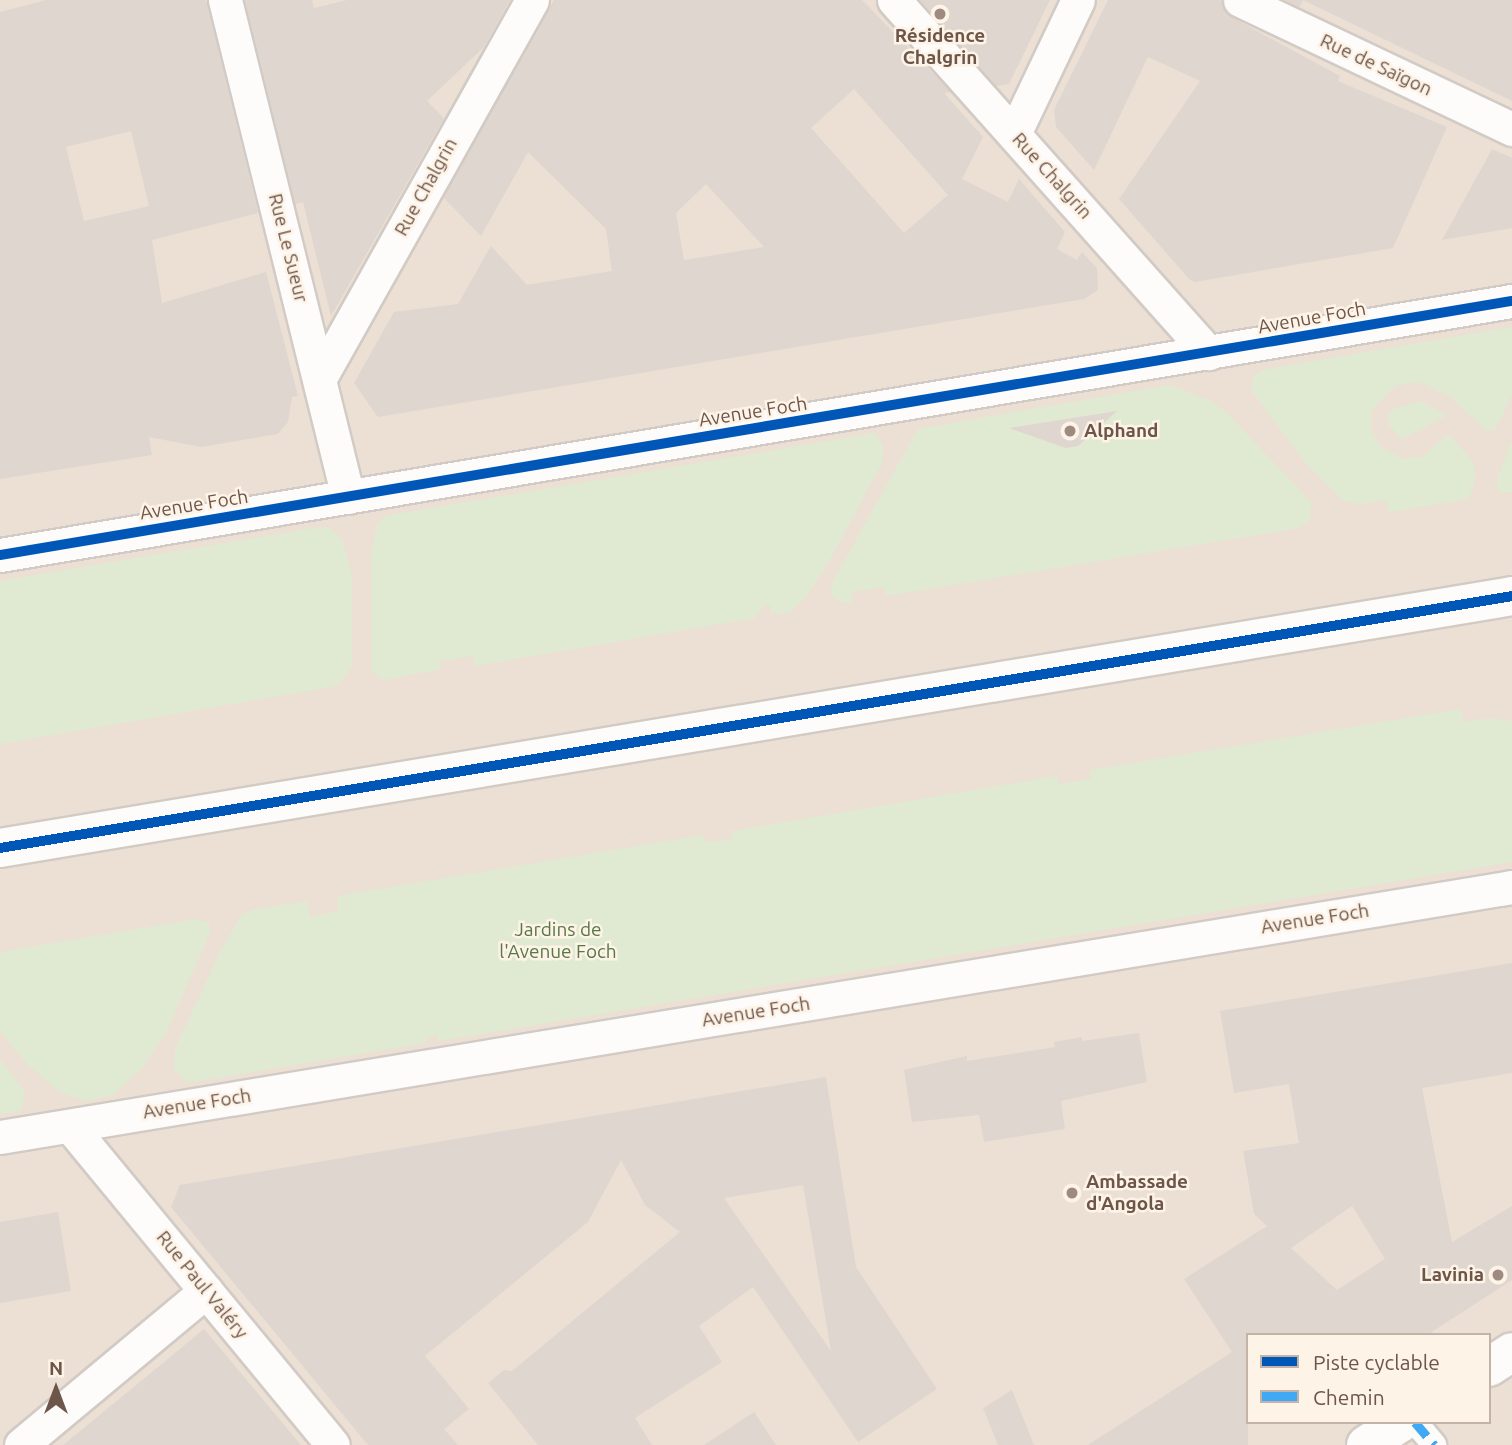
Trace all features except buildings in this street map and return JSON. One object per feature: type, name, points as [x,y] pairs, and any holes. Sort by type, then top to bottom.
[{"type":"main road","points":[[0,848],[1512,596]]},
{"type":"main road","points":[[1491,1366],[1512,1352]]},
{"type":"main road","points":[[1366,1445],[1399,1424]]},
{"type":"street","name":"Rue Le Sueur","points":[[225,0],[321,376],[348,497]]},
{"type":"street","name":"Rue Chalgrin","points":[[321,376],[532,0]]},
{"type":"street","name":"Rue Chalgrin","points":[[894,0],[1209,353]]},
{"type":"street","points":[[1014,134],[1079,0]]},
{"type":"street","name":"Rue de Saïgon","points":[[1240,0],[1512,129]]},
{"type":"street","name":"Avenue Foch","points":[[0,555],[1512,301]]},
{"type":"street","name":"Avenue Foch","points":[[0,1137],[1512,887]]},
{"type":"street","name":"Rue Paul Valéry","points":[[70,1126],[333,1445]]},
{"type":"street","points":[[20,1445],[206,1291]]},
{"type":"street","points":[[1417,1424],[1434,1445]]},
{"type":"shaded area","points":[[0,0],[1512,0],[1512,1445],[0,1445]]},
{"type":"green space","points":[[1512,327],[1512,395],[1495,430],[1486,431],[1450,396],[1418,382],[1395,386],[1371,411],[1372,434],[1381,447],[1403,459],[1423,457],[1445,436],[1451,436],[1473,462],[1476,475],[1470,496],[1463,500],[1389,512],[1386,500],[1359,504],[1342,500],[1308,466],[1251,390],[1254,375],[1262,370]]},
{"type":"green space","points":[[1169,385],[1211,401],[1228,414],[1311,502],[1310,522],[1294,529],[886,596],[884,587],[852,592],[852,602],[843,603],[832,596],[831,585],[918,429]]},
{"type":"green space","points":[[1419,401],[1447,415],[1402,439],[1389,425],[1388,417],[1393,409]]},
{"type":"green space","points":[[875,433],[884,447],[882,463],[832,556],[808,594],[789,613],[771,614],[770,605],[765,605],[755,618],[475,666],[473,656],[440,661],[441,669],[384,680],[372,672],[371,559],[376,527],[385,516]]},
{"type":"green space","points":[[1512,441],[1512,492],[1498,492],[1497,480]]},
{"type":"green space","points":[[320,527],[329,528],[342,539],[352,575],[352,667],[337,686],[0,744],[0,581]]},
{"type":"green space","name":"Jardins de l'Avenue Foch","points":[[1461,709],[1464,722],[1491,718],[1512,721],[1512,862],[439,1041],[437,1035],[426,1037],[426,1043],[187,1083],[174,1069],[175,1049],[220,952],[242,914],[256,909],[307,901],[310,917],[339,911],[337,896],[703,835],[706,843],[732,839],[732,831],[1057,776],[1059,784],[1091,779],[1090,770]]},
{"type":"green space","points":[[197,919],[209,923],[210,932],[168,1029],[142,1068],[112,1096],[85,1101],[60,1092],[27,1064],[0,1031],[0,952]]},
{"type":"green space","points":[[0,1059],[25,1092],[21,1111],[0,1114]]},
{"type":"marked path","points":[[1417,1424],[1434,1445]]},
{"type":"cycle path","points":[[0,555],[1512,301]]},
{"type":"cycle path","points":[[0,848],[1512,596]]},
{"type":"place","name":"Résidence Chalgrin","points":[[940,14]]},
{"type":"place","name":"Alphand","points":[[1070,431]]},
{"type":"place","name":"Ambassade d'Angola","points":[[1072,1193]]},
{"type":"place","name":"Lavinia","points":[[1498,1275]]}]
